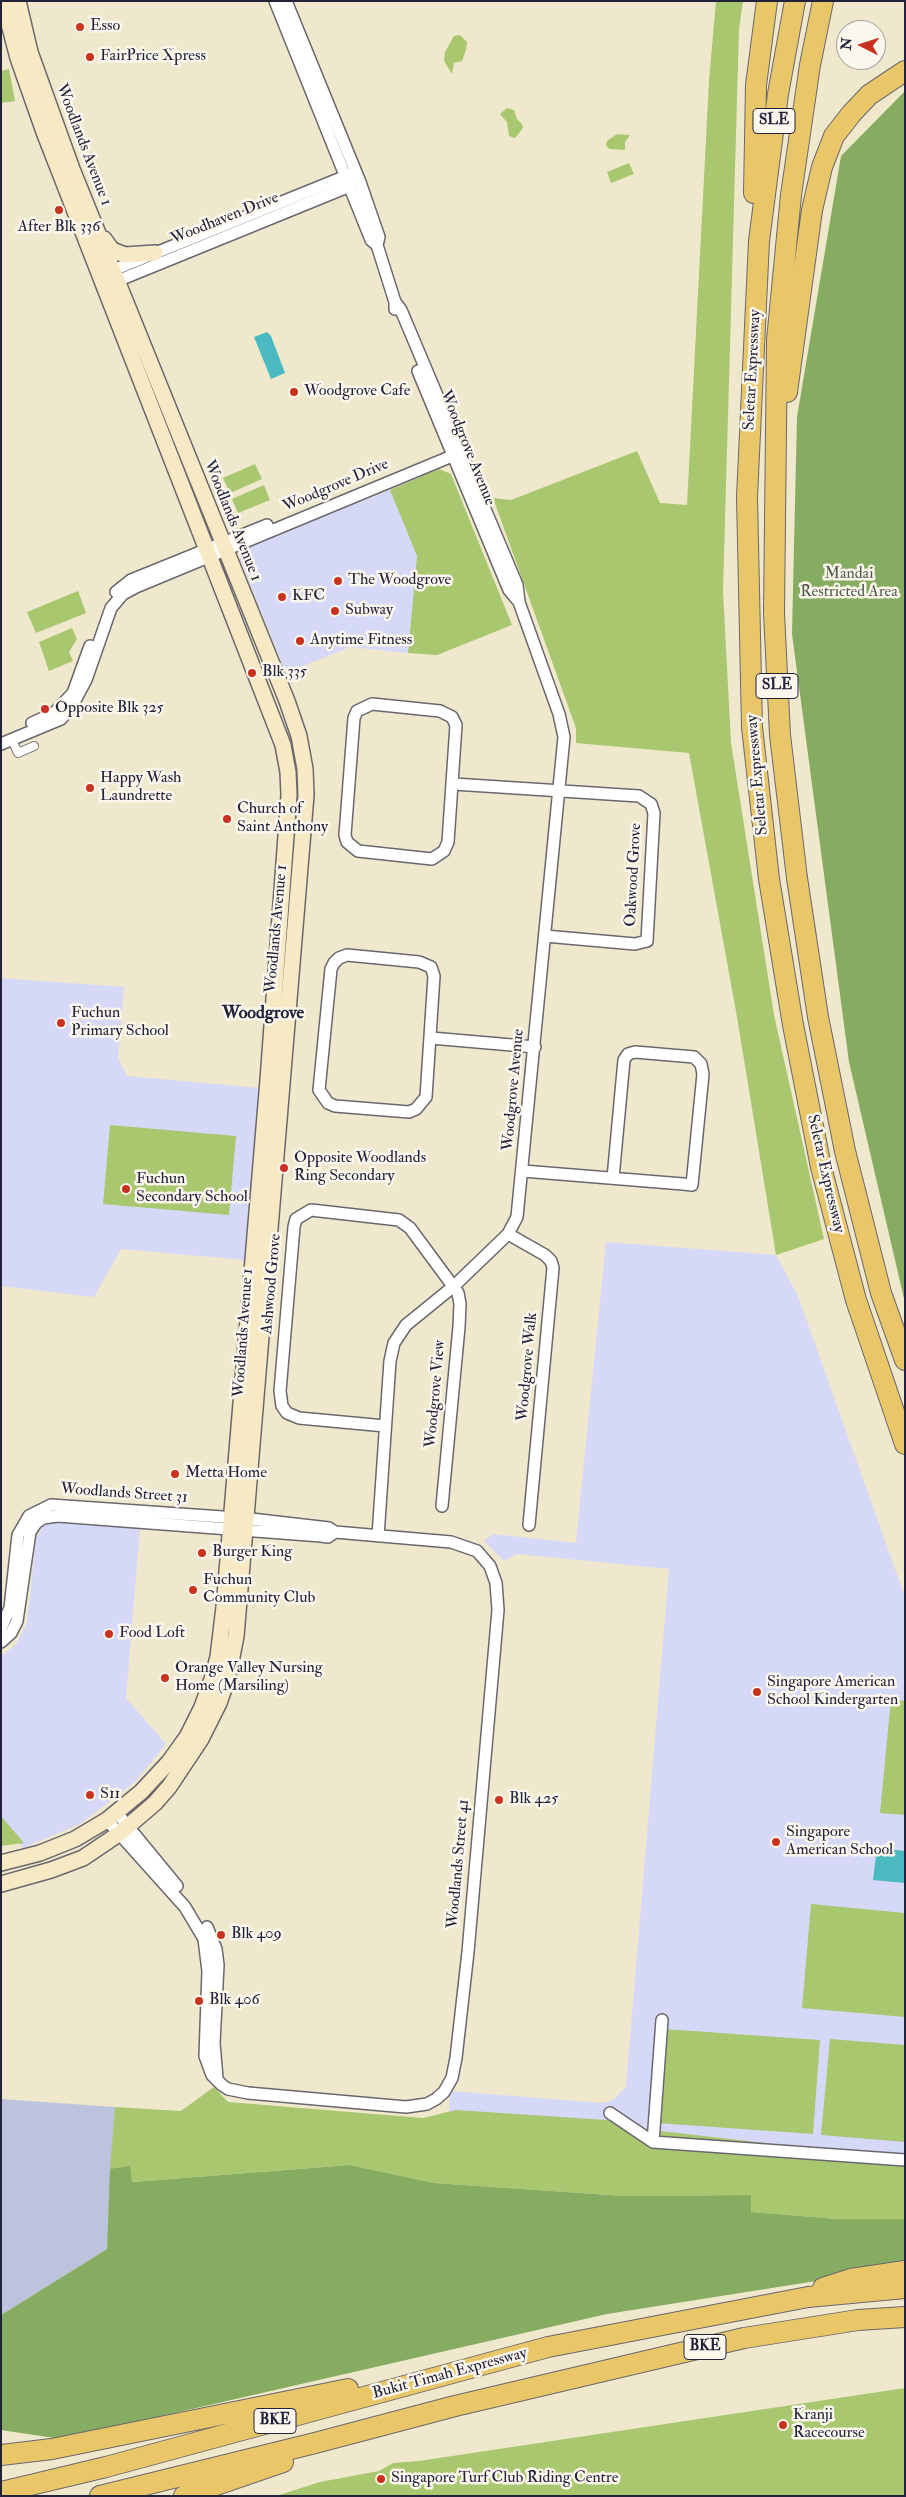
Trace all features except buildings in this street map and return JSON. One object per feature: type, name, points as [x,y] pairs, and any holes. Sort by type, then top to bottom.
[{"type":"highway","points":[[759,241],[754,224],[756,85],[767,1]]},
{"type":"highway","name":"Seletar Expressway","points":[[795,1],[778,94],[759,241],[747,497],[752,728],[769,879],[793,1025],[821,1167],[856,1300],[905,1444]]},
{"type":"highway","name":"Seletar Expressway","points":[[822,1],[810,65],[787,234],[777,340],[774,613],[780,735],[797,878],[818,1017],[845,1151],[881,1293],[905,1360]]},
{"type":"highway","points":[[776,475],[812,210],[822,167],[834,136],[852,113],[869,95],[905,71]]},
{"type":"highway","points":[[808,2297],[824,2288],[851,2279],[905,2271]]},
{"type":"highway","name":"Bukit Timah Expressway","points":[[1,2492],[106,2467],[548,2347],[808,2297],[905,2288]]},
{"type":"highway","name":"Bukit Timah Expressway","points":[[100,2496],[455,2406],[744,2338],[858,2320],[905,2317]]},
{"type":"highway","points":[[1,2455],[52,2450],[548,2347]]},
{"type":"highway","points":[[184,2496],[301,2455],[315,2443]]},
{"type":"main road","name":"Woodlands Avenue 1","points":[[1,1863],[59,1846],[89,1832],[112,1816],[153,1781],[187,1737],[202,1707],[218,1658],[238,1524],[306,795],[305,769],[299,736],[223,547],[44,132],[18,58],[3,1]]},
{"type":"main road","name":"Woodlands Avenue 1","points":[[1,1884],[32,1876],[75,1861],[124,1829],[155,1803],[169,1787],[201,1739],[219,1703],[234,1652],[238,1524],[289,795],[288,772],[283,745],[207,554],[108,278],[98,235],[30,52],[18,1]]},
{"type":"main road","points":[[98,235],[112,250],[125,255],[155,253]]},
{"type":"street","name":"Woodgrove Avenue","points":[[275,1],[352,179]]},
{"type":"street","name":"Woodgrove Avenue","points":[[286,1],[352,179],[371,240],[377,245],[395,302],[400,310],[455,450],[508,590],[519,602],[559,714],[564,738],[518,1217],[508,1234],[454,1286],[400,1332],[391,1352],[378,1536]]},
{"type":"street","name":"Woodhaven Drive","points":[[108,278],[352,179]]},
{"type":"street","name":"Woodhaven Drive","points":[[108,278],[155,253],[352,179]]},
{"type":"street","name":"Woodgrove Drive","points":[[5,740],[61,719],[72,706],[86,680],[111,608],[123,594],[223,547],[455,450]]},
{"type":"street","points":[[372,704],[440,710],[452,717],[456,725],[454,784],[448,842],[440,855],[432,859],[358,851],[347,842],[345,835],[354,718],[357,711],[364,706],[372,704]]},
{"type":"street","points":[[5,740],[18,753],[34,746]]},
{"type":"street","points":[[454,784],[559,790]]},
{"type":"street","name":"Oakwood Grove","points":[[545,936],[635,944],[647,941],[654,813],[652,804],[639,796],[559,790]]},
{"type":"street","points":[[347,955],[419,962],[431,968],[434,976],[431,1038],[426,1097],[416,1110],[409,1112],[335,1106],[328,1103],[319,1090],[331,969],[339,958],[347,955]]},
{"type":"street","points":[[431,1038],[535,1047]]},
{"type":"street","points":[[523,1170],[613,1178],[692,1185],[703,1074],[701,1064],[694,1057],[635,1052],[628,1054],[624,1060],[613,1178]]},
{"type":"street","name":"Ashwood Grove","points":[[385,1426],[299,1418],[287,1413],[282,1406],[280,1395],[282,1363],[296,1219],[312,1210],[400,1220],[410,1228],[454,1286]]},
{"type":"street","name":"Woodgrove Walk","points":[[508,1234],[545,1255],[551,1261],[553,1268],[529,1526]]},
{"type":"street","name":"Woodgrove View","points":[[442,1506],[460,1312],[460,1304],[454,1286]]},
{"type":"street","name":"Woodlands Street 31","points":[[1,1628],[10,1608],[18,1535],[29,1516],[43,1508],[59,1505],[238,1524]]},
{"type":"street","name":"Woodlands Street 31","points":[[1,1642],[11,1633],[17,1620],[26,1547],[30,1532],[39,1521],[58,1516],[238,1524]]},
{"type":"street","name":"Woodlands Street 41","points":[[112,1816],[185,1907],[204,1939],[208,1964],[206,2056],[207,2065],[217,2080],[228,2089],[248,2093],[406,2107],[428,2104],[444,2092],[452,2078],[456,2058],[498,1610],[496,1583],[483,1556],[469,1547],[450,1542],[335,1532],[328,1537],[238,1524]]},
{"type":"street","points":[[653,2142],[662,2020]]},
{"type":"street","points":[[610,2113],[653,2142],[905,2160]]},
{"type":"shaded area","name":"The Woodgrove","points":[[390,490],[417,556],[408,653],[350,647],[286,673],[240,559],[245,548]]},
{"type":"shaded area","name":"Fuchun Secondary School","points":[[1,978],[124,987],[118,1058],[127,1076],[260,1088],[245,1260],[121,1249],[94,1297],[1,1286]]},
{"type":"shaded area","name":"Singapore American School","points":[[606,1242],[776,1255],[798,1296],[905,1597],[905,2160],[448,2133],[450,2091],[603,2103],[613,2100],[626,2087],[669,1569],[517,1554],[504,1561],[484,1541],[493,1534],[576,1543]]},
{"type":"shaded area","points":[[56,1521],[140,1528],[126,1698],[166,1744],[135,1782],[80,1824],[23,1848],[1,1822],[1,1657],[16,1644],[27,1623],[36,1538],[43,1526]]},
{"type":"shaded area","points":[[1,2099],[115,2107],[107,2249],[1,2315]]},
{"type":"green space","points":[[716,1],[743,1],[739,29],[723,591],[731,743],[774,1015],[824,1239],[776,1255],[737,1017],[689,753],[576,743],[576,728],[493,498],[511,500],[637,451],[660,503],[687,505],[709,81]]},
{"type":"green space","points":[[460,35],[467,42],[466,50],[462,61],[454,63],[452,74],[444,61],[445,52],[454,36]]},
{"type":"green space","points":[[9,69],[15,101],[1,103],[1,71]]},
{"type":"green space","name":"Mandai Restricted Area","points":[[905,91],[905,1303],[849,1062],[792,634],[797,417],[841,156]]},
{"type":"green space","points":[[507,108],[514,110],[517,119],[522,124],[523,128],[515,138],[509,136],[507,122],[500,114]]},
{"type":"green space","points":[[617,134],[630,135],[625,142],[625,150],[610,149],[606,146],[607,141]]},
{"type":"green space","points":[[629,163],[634,174],[611,183],[607,172]]},
{"type":"green space","points":[[255,464],[262,479],[230,493],[223,478]]},
{"type":"green space","points":[[439,469],[451,474],[512,625],[437,655],[408,653],[417,556],[390,490]]},
{"type":"green space","points":[[264,485],[270,500],[238,513],[232,499]]},
{"type":"green space","points":[[78,591],[86,613],[36,633],[27,612]]},
{"type":"green space","points":[[72,628],[77,639],[69,652],[73,661],[49,671],[39,642]]},
{"type":"green space","points":[[110,1125],[236,1136],[229,1215],[103,1204]]},
{"type":"green space","points":[[891,1699],[905,1701],[905,1815],[880,1813]]},
{"type":"green space","points":[[1,1816],[24,1843],[1,1846]]},
{"type":"green space","points":[[811,1904],[905,1913],[905,2017],[802,2008]]},
{"type":"green space","points":[[664,2029],[820,2040],[813,2134],[657,2123]]},
{"type":"green space","points":[[830,2039],[905,2045],[905,2142],[821,2135]]},
{"type":"green space","points":[[214,2087],[228,2102],[423,2118],[456,2110],[622,2121],[634,2128],[905,2159],[905,2219],[838,2219],[750,2212],[751,2195],[624,2196],[434,2183],[350,2165],[131,2182],[110,2169],[115,2107],[181,2111]]},
{"type":"green space","points":[[350,2165],[434,2183],[624,2196],[751,2195],[751,2212],[838,2219],[905,2219],[905,2267],[607,2314],[61,2439],[1,2430],[1,2315],[107,2249],[110,2169],[130,2166],[132,2182]]},
{"type":"green space","name":"Kranji Racecourse","points":[[905,2388],[905,2496],[276,2496],[320,2482],[379,2471],[393,2463],[419,2461]]},
{"type":"water","points":[[267,332],[271,336],[285,373],[271,379],[254,337]]},
{"type":"water","points":[[877,1848],[905,1851],[905,1883],[873,1880]]},
{"type":"place","name":"Esso","points":[[80,27]]},
{"type":"place","name":"FairPrice Xpress","points":[[90,57]]},
{"type":"place","name":"After Blk 336","points":[[59,210]]},
{"type":"place","name":"Woodgrove Cafe","points":[[294,392]]},
{"type":"place","name":"The Woodgrove","points":[[338,581]]},
{"type":"place","name":"KFC","points":[[282,597]]},
{"type":"place","name":"Subway","points":[[335,611]]},
{"type":"place","name":"Anytime Fitness","points":[[300,641]]},
{"type":"place","name":"Blk 335","points":[[252,673]]},
{"type":"place","name":"Opposite Blk 325","points":[[45,709]]},
{"type":"place","name":"Happy Wash Laundrette","points":[[90,788]]},
{"type":"place","name":"Church of Saint Anthony","points":[[227,819]]},
{"type":"place","name":"Fuchun Primary School","points":[[61,1023]]},
{"type":"place","name":"Opposite Woodlands Ring Secondary","points":[[284,1168]]},
{"type":"place","name":"Fuchun Secondary School","points":[[126,1189]]},
{"type":"place","name":"Metta Home","points":[[175,1474]]},
{"type":"place","name":"Burger King","points":[[202,1553]]},
{"type":"place","name":"Fuchun Community Club","points":[[193,1590]]},
{"type":"place","name":"Food Loft","points":[[109,1634]]},
{"type":"place","name":"Orange Valley Nursing Home (Marsiling)","points":[[165,1678]]},
{"type":"place","name":"Singapore American School Kindergarten","points":[[757,1692]]},
{"type":"place","name":"S11","points":[[90,1795]]},
{"type":"place","name":"Blk 425","points":[[499,1800]]},
{"type":"place","name":"Singapore American School","points":[[776,1842]]},
{"type":"place","name":"Blk 409","points":[[221,1935]]},
{"type":"place","name":"Blk 406","points":[[199,2001]]},
{"type":"place","name":"Kranji Racecourse","points":[[783,2425]]},
{"type":"place","name":"Singapore Turf Club Riding Centre","points":[[381,2479]]},
{"type":"district","name":"Woodgrove","points":[[263,1014]]}]
